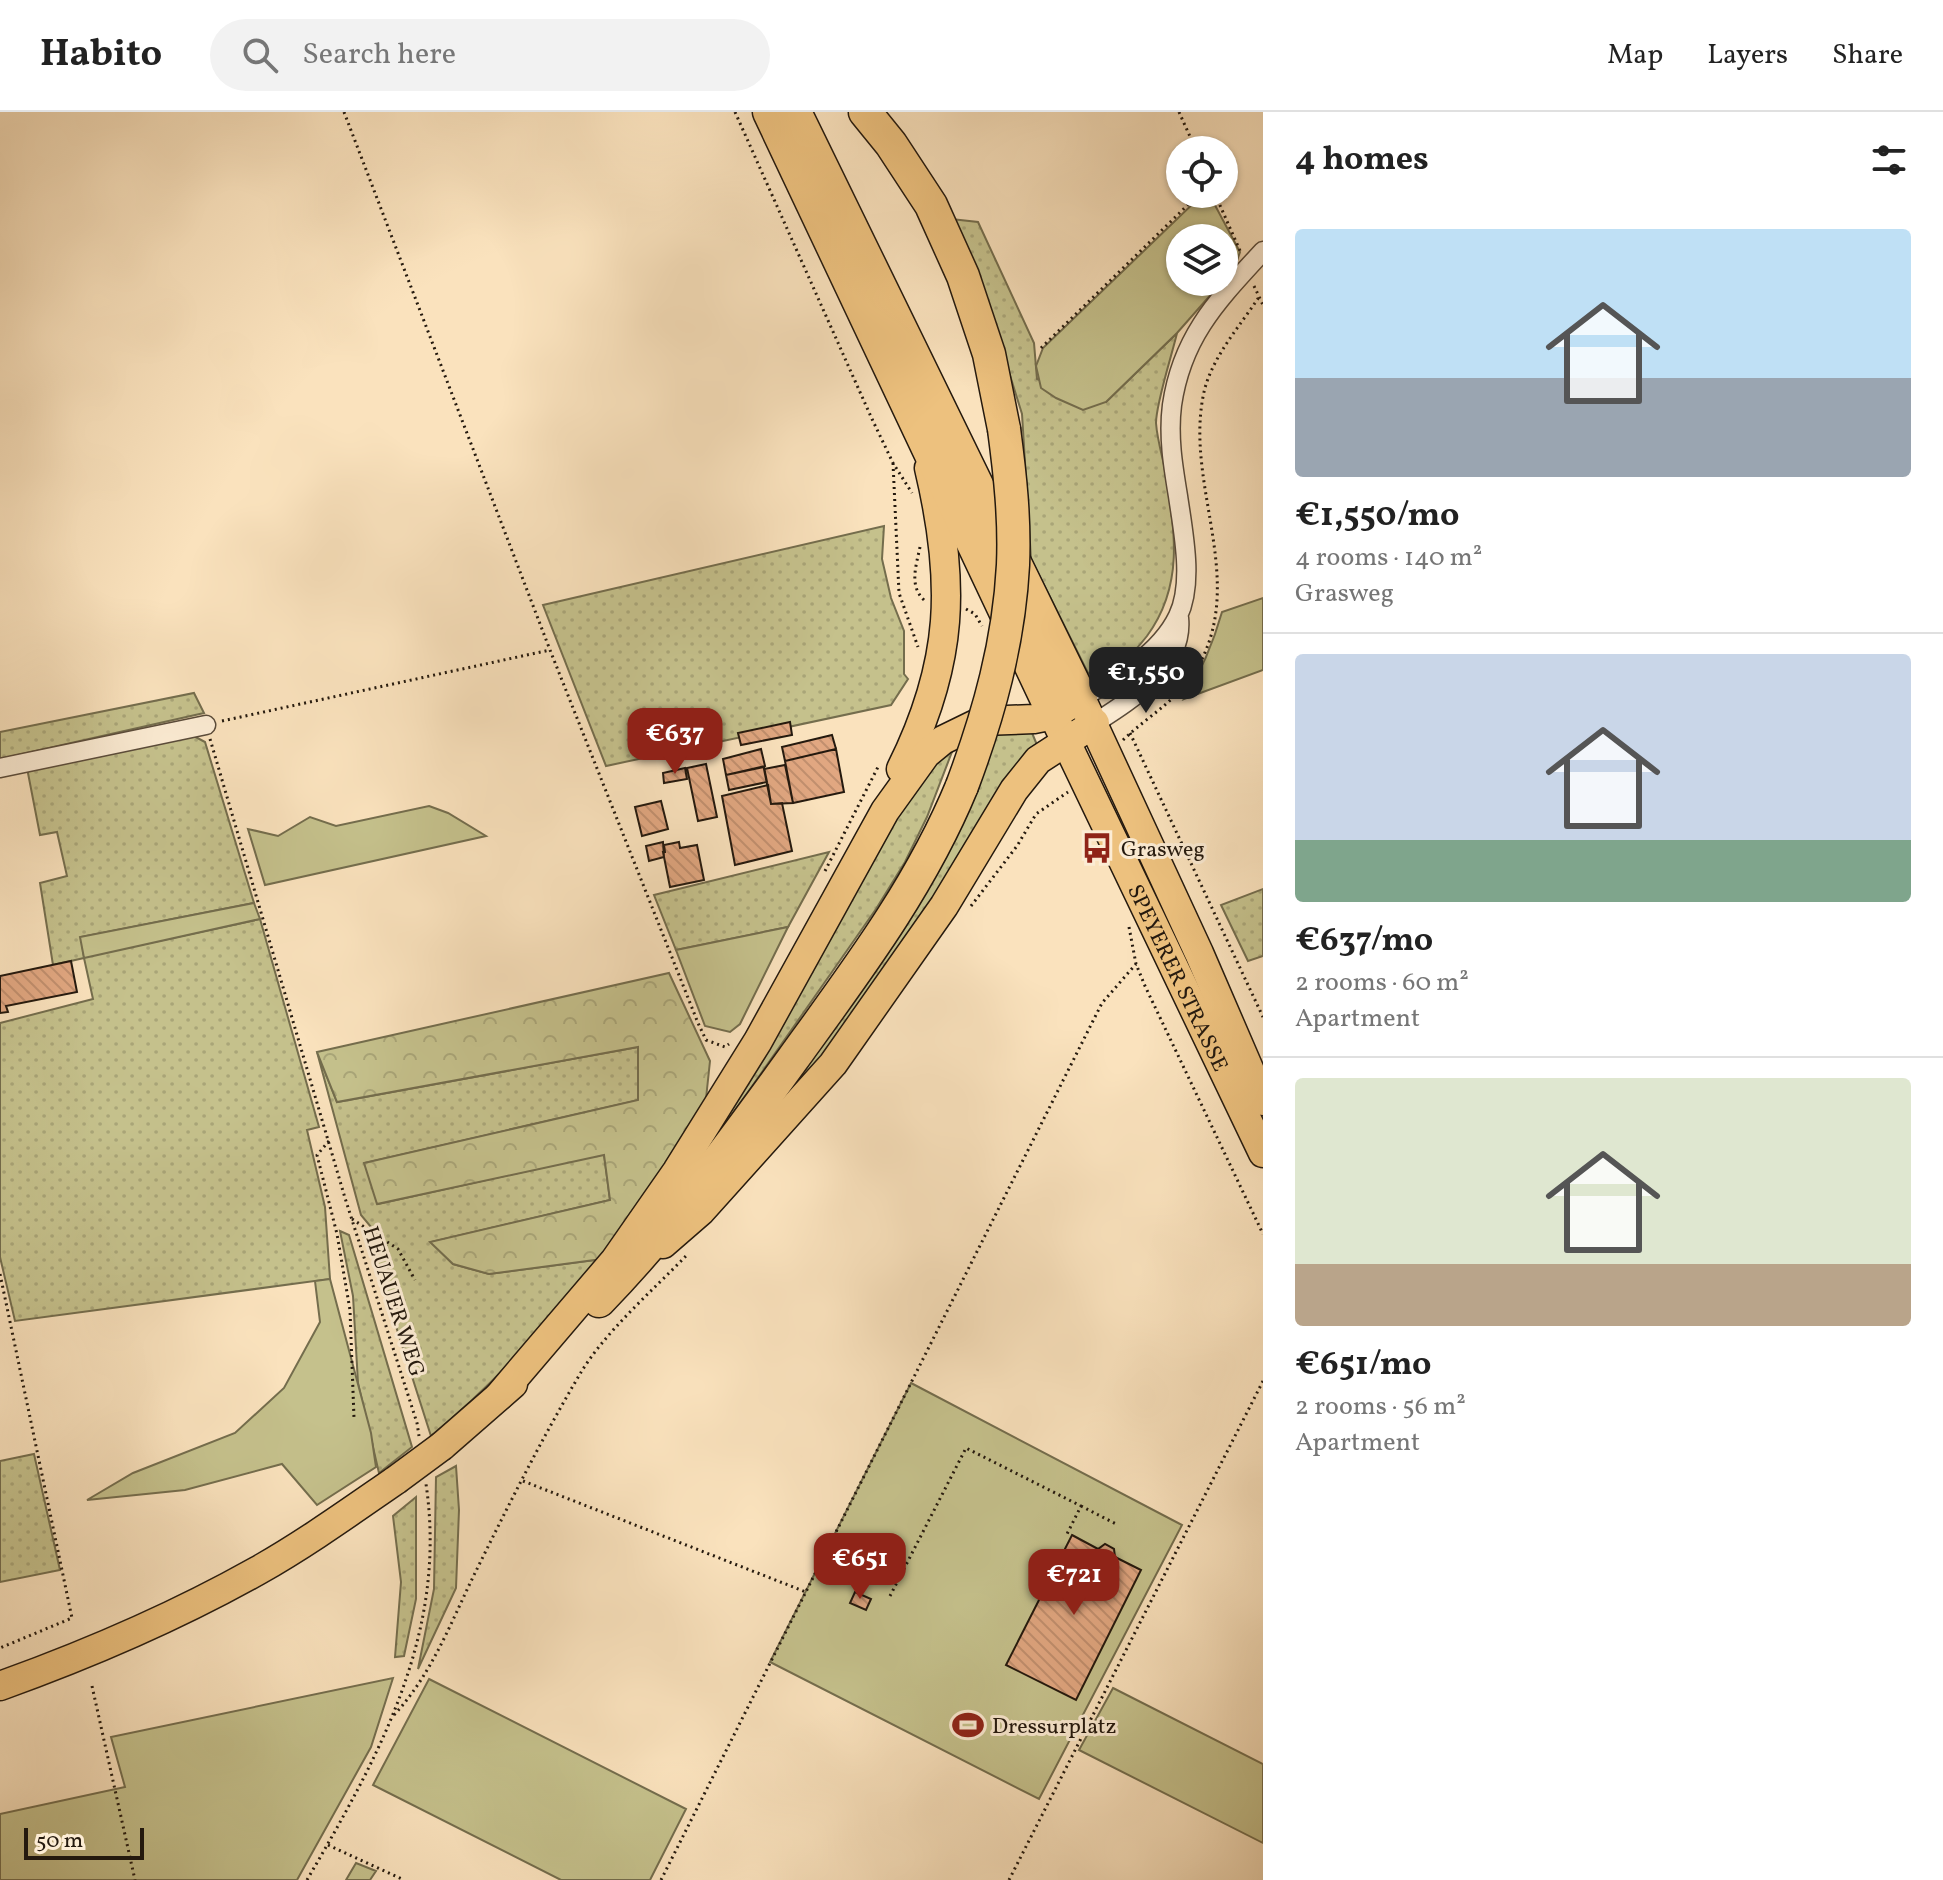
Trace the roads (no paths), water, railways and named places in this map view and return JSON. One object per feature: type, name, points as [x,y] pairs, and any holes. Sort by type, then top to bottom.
[{"type":"highway","points":[[769,112],[1059,728]]},
{"type":"highway","points":[[795,112],[1088,710]]},
{"type":"highway","points":[[599,1301],[685,1205],[882,935],[932,851],[962,786],[991,701],[1005,637],[1013,564],[1013,524],[1004,429],[989,354],[963,276],[931,205],[891,144],[865,112]]},
{"type":"main road","points":[[499,1396],[615,1260],[677,1171],[758,1041],[885,811],[927,711],[942,657],[945,631],[948,599],[944,542],[921,434]]},
{"type":"main road","points":[[0,1686],[54,1667],[204,1599],[321,1531],[396,1480],[430,1442],[499,1396],[537,1363],[599,1301],[701,1211],[833,1064],[950,897],[1014,790],[1059,728],[1088,710]]},
{"type":"main road","name":"SPEYERER STRASSE","points":[[1088,710],[1263,1101]]},
{"type":"main road","points":[[885,811],[926,754],[943,740],[982,721],[1034,719],[1059,728]]},
{"type":"main road","name":"SPEYERER STRASSE","points":[[1059,728],[1263,1153]]},
{"type":"street","points":[[1088,710],[1130,701],[1163,667],[1181,633],[1179,615],[1186,561],[1171,451],[1178,376],[1192,337],[1202,320],[1263,251]]},
{"type":"street","points":[[1088,710],[1115,680],[1169,631],[1179,615]]},
{"type":"street","points":[[0,768],[206,725]]},
{"type":"place","name":"Grasweg","points":[[1097,848]]},
{"type":"place","name":"Dressurplatz","points":[[968,1725]]}]
